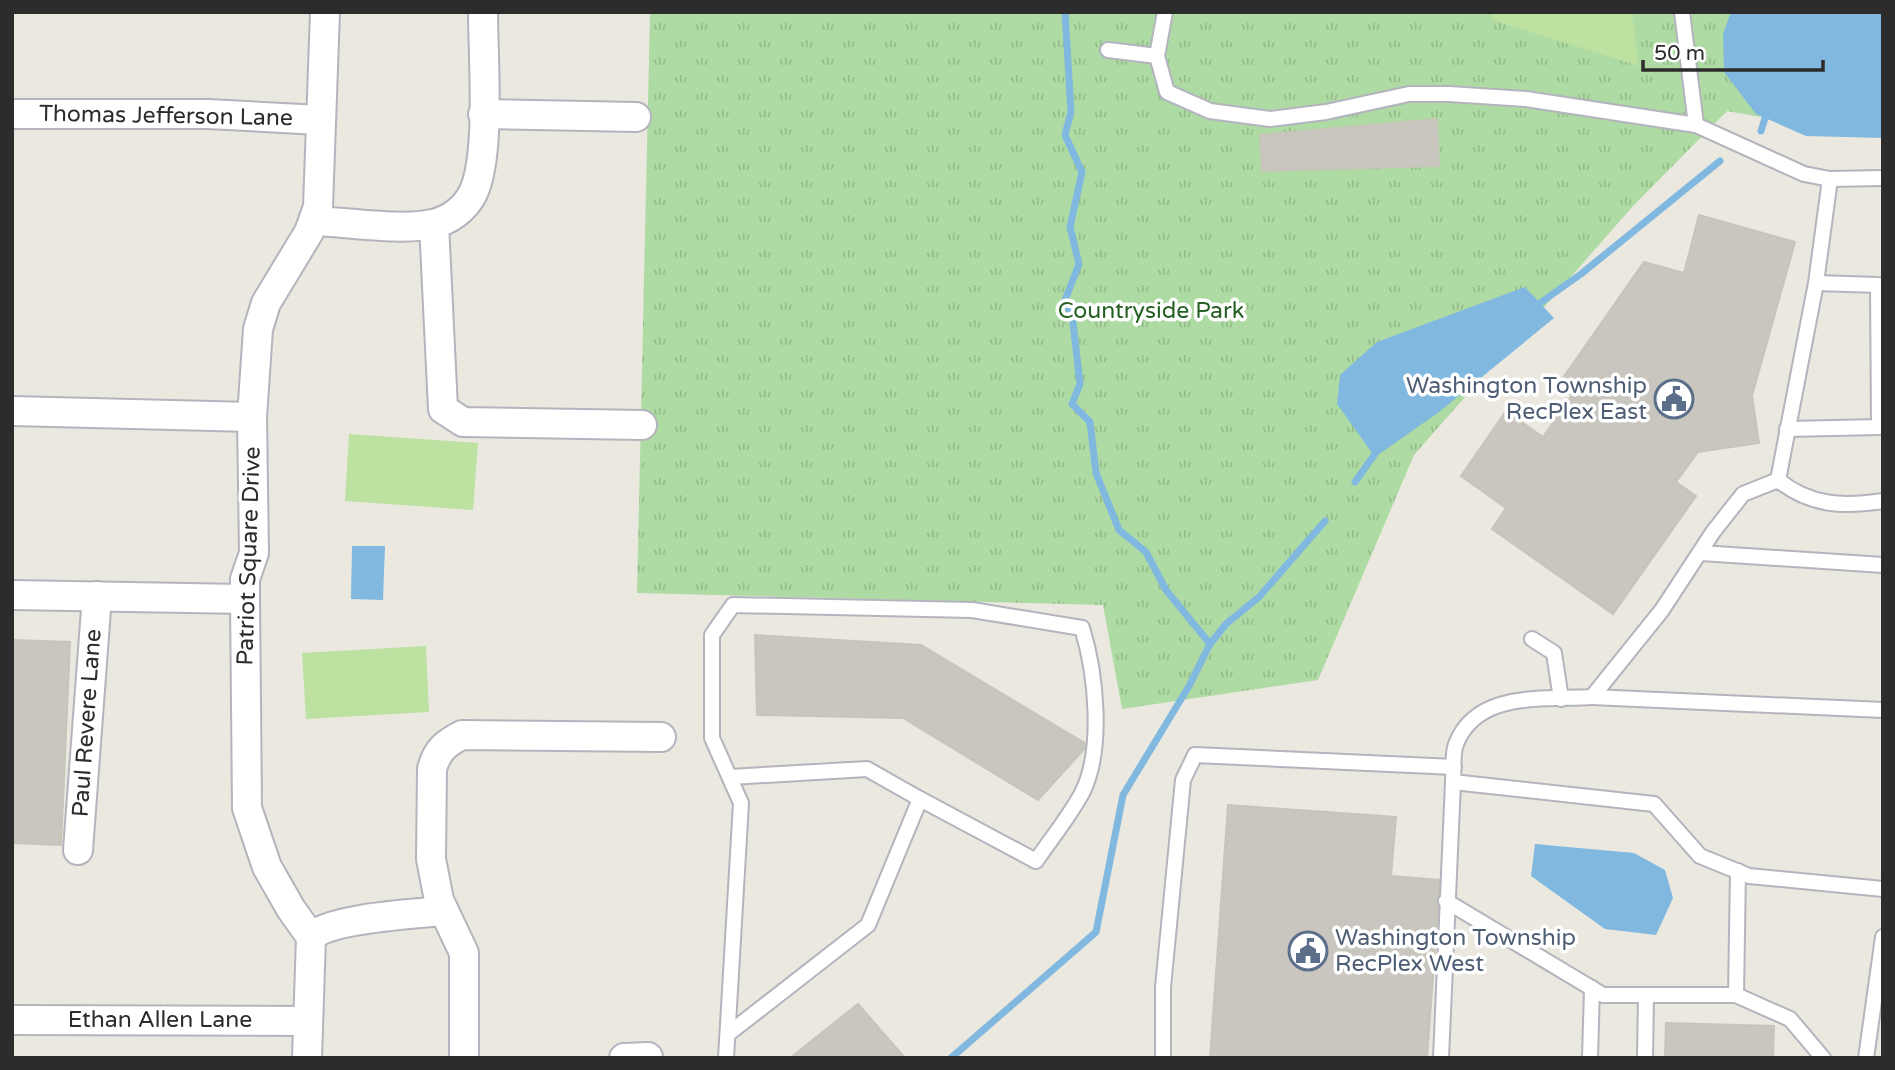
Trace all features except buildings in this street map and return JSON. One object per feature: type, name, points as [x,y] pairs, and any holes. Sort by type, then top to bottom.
[{"type":"street","name":"Patriot Square Drive","points":[[311,937],[267,867],[247,808],[245,579],[254,553],[252,417],[258,329],[278,281],[314,221],[318,207],[325,12]]},
{"type":"street","points":[[314,221],[434,224],[450,218],[464,207],[473,193],[481,157],[484,12]]},
{"type":"street","name":"Thomas Jefferson Lane","points":[[12,114],[208,114],[320,120]]},
{"type":"street","points":[[483,114],[636,117]]},
{"type":"street","points":[[434,224],[443,409],[463,422],[642,425]]},
{"type":"street","points":[[12,411],[252,417]]},
{"type":"street","points":[[12,595],[245,599]]},
{"type":"street","name":"Paul Revere Lane","points":[[78,850],[97,596]]},
{"type":"street","points":[[464,1058],[464,953],[443,911],[431,859],[432,769],[436,756],[447,743],[462,736],[661,737]]},
{"type":"street","points":[[307,1058],[311,937],[318,930],[370,918],[443,911]]},
{"type":"street","name":"Ethan Allen Lane","points":[[12,1020],[307,1021]]},
{"type":"street","points":[[624,1058],[648,1057]]},
{"type":"lane","points":[[1165,12],[1157,56],[1167,92],[1210,111],[1270,119],[1326,112],[1409,94],[1526,99],[1696,125],[1804,174],[1830,179],[1883,178]]},
{"type":"lane","points":[[1682,12],[1696,125]]},
{"type":"lane","points":[[1108,50],[1157,56]]},
{"type":"lane","points":[[1778,480],[1816,283],[1830,179]]},
{"type":"lane","points":[[1787,429],[1878,427],[1878,285],[1816,283]]},
{"type":"lane","points":[[1778,480],[1791,490],[1820,503],[1849,506],[1883,501]]},
{"type":"lane","points":[[1592,697],[1625,659],[1713,532],[1743,494],[1778,480]]},
{"type":"lane","points":[[1701,553],[1883,565]]},
{"type":"lane","points":[[726,1058],[741,803],[712,738],[712,635],[733,605],[971,610],[1082,628],[1090,652],[1097,732],[1083,791],[1036,861],[867,769],[730,777]]},
{"type":"lane","points":[[1532,639],[1554,653],[1561,699]]},
{"type":"lane","points":[[1441,1058],[1446,901],[1456,745],[1468,724],[1486,708],[1508,702],[1592,697],[1883,710]]},
{"type":"lane","points":[[1163,1058],[1163,986],[1183,780],[1195,755],[1454,767]]},
{"type":"lane","points":[[1452,782],[1654,804],[1700,856],[1749,876],[1883,889]]},
{"type":"lane","points":[[727,1034],[868,926],[920,799]]},
{"type":"lane","points":[[1736,995],[1738,871]]},
{"type":"lane","points":[[1446,901],[1603,995],[1736,995],[1790,1019],[1823,1058]]},
{"type":"lane","points":[[1866,1058],[1883,937]]},
{"type":"lane","points":[[1590,1058],[1592,988]]},
{"type":"lane","points":[[1645,1058],[1646,995]]},
{"type":"green space","name":"Countryside Park","points":[[650,12],[1883,12],[1883,138],[1727,111],[1634,205],[1414,455],[1318,680],[1122,709],[1103,605],[637,593]]},
{"type":"green space","points":[[1493,12],[1632,12],[1639,66],[1492,20]]},
{"type":"green space","points":[[349,434],[478,443],[473,510],[345,501]]},
{"type":"green space","points":[[426,646],[429,712],[306,719],[302,653]]},
{"type":"water","points":[[1731,12],[1883,12],[1883,138],[1806,136],[1756,114],[1724,72],[1723,34]]},
{"type":"water","points":[[1525,287],[1554,318],[1439,412],[1375,457],[1337,404],[1340,375],[1377,342]]},
{"type":"water","points":[[352,546],[385,546],[383,600],[351,599]]},
{"type":"water","points":[[1535,844],[1634,853],[1665,870],[1673,898],[1656,935],[1605,929],[1531,876]]},
{"type":"waterway","points":[[1065,12],[1071,112],[1065,135],[1082,172],[1070,227],[1079,264],[1064,303],[1072,314],[1080,384],[1072,404],[1090,422],[1096,473],[1119,530],[1146,552],[1166,590],[1210,644]]},
{"type":"waterway","points":[[1761,131],[1767,112]]},
{"type":"waterway","points":[[1533,308],[1581,274],[1720,161]]},
{"type":"waterway","points":[[1355,482],[1379,448]]},
{"type":"waterway","points":[[951,1058],[1096,932],[1123,795],[1189,686],[1210,644],[1226,624],[1259,597],[1325,521]]},
{"type":"place","name":"Washington Township RecPlex East","points":[[1674,399]]},
{"type":"place","name":"Washington Township RecPlex West","points":[[1308,951]]}]
